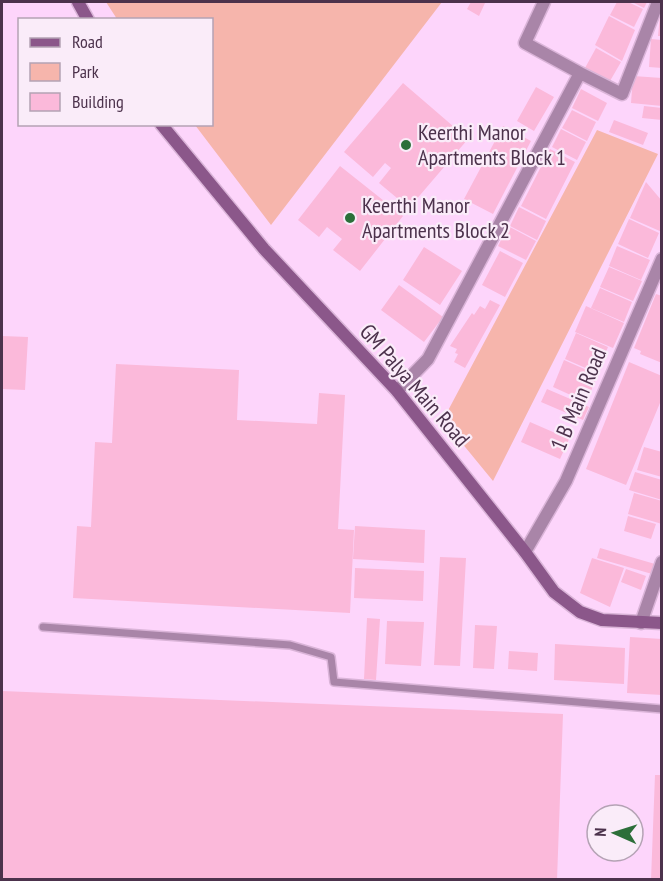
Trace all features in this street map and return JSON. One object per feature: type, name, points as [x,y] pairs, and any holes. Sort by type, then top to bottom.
[{"type":"main road","points":[[78,2],[87,18]]},
{"type":"main road","name":"GM Palya Main Road","points":[[163,126],[264,249],[397,391],[554,592],[571,606],[602,620],[662,623]]},
{"type":"street","points":[[544,2],[525,43],[622,94],[658,2]]},
{"type":"street","points":[[397,391],[428,358],[580,73]]},
{"type":"street","name":"1 B Main Road","points":[[525,552],[566,481],[662,260]]},
{"type":"street","points":[[641,623],[662,562]]},
{"type":"lane","points":[[43,627],[290,645],[331,657],[334,682],[662,709]]},
{"type":"green space","points":[[106,2],[442,2],[271,225],[196,126],[213,126],[213,18],[116,18]]},
{"type":"green space","points":[[597,130],[658,154],[493,481],[443,420]]},
{"type":"building","points":[[471,2],[485,3],[479,16],[467,9]]},
{"type":"building","points":[[617,2],[628,2],[643,9],[634,27],[610,15]]},
{"type":"building","points":[[632,2],[647,2],[644,8]]},
{"type":"building","points":[[609,16],[635,30],[622,61],[595,45]]},
{"type":"building","points":[[660,16],[662,16],[662,36],[658,36]]},
{"type":"building","points":[[651,39],[662,40],[662,68],[649,67]]},
{"type":"building","points":[[596,48],[621,62],[610,81],[585,68]]},
{"type":"building","points":[[633,76],[662,78],[662,106],[631,103]]},
{"type":"building","name":"Keerthi Manor Apartments Block 1","points":[[403,83],[468,139],[409,208],[379,183],[391,168],[385,163],[373,177],[344,152]]},
{"type":"building","points":[[536,87],[554,97],[534,131],[517,121]]},
{"type":"building","points":[[581,89],[607,103],[598,121],[572,108]]},
{"type":"building","points":[[644,106],[662,108],[662,120],[642,118]]},
{"type":"building","points":[[572,110],[596,122],[587,141],[562,128]]},
{"type":"building","points":[[614,120],[648,133],[643,145],[609,132]]},
{"type":"building","points":[[503,126],[531,141],[493,214],[464,199]]},
{"type":"building","points":[[561,129],[586,142],[577,160],[552,147]]},
{"type":"building","points":[[550,149],[575,162],[546,219],[521,206]]},
{"type":"building","name":"Keerthi Manor Apartments Block 2","points":[[340,166],[403,216],[360,271],[333,250],[342,239],[327,227],[319,237],[298,220]]},
{"type":"building","points":[[646,182],[662,201],[662,232],[630,218]]},
{"type":"building","points":[[519,207],[546,221],[537,240],[510,226]]},
{"type":"building","points":[[629,219],[659,233],[648,258],[618,244]]},
{"type":"building","points":[[508,226],[536,241],[526,260],[498,246]]},
{"type":"building","points":[[617,246],[650,260],[641,280],[609,266]]},
{"type":"building","points":[[424,247],[462,271],[440,305],[403,280]]},
{"type":"building","points":[[500,251],[523,263],[505,297],[482,285]]},
{"type":"building","points":[[609,267],[642,281],[633,301],[600,287]]},
{"type":"building","points":[[399,285],[443,317],[424,342],[381,310]]},
{"type":"building","points":[[600,288],[632,302],[624,322],[591,308]]},
{"type":"building","points":[[656,294],[662,296],[662,363],[640,354],[641,351],[634,348]]},
{"type":"building","points":[[490,300],[500,305],[465,368],[454,362],[458,354],[455,353],[457,349],[450,346],[472,313],[474,315],[480,306],[485,309]]},
{"type":"building","points":[[586,306],[624,323],[613,348],[575,332]]},
{"type":"building","points":[[576,333],[608,347],[597,373],[565,359]]},
{"type":"building","points":[[2,336],[28,337],[25,390],[2,389]]},
{"type":"building","points":[[564,360],[598,375],[586,402],[553,387]]},
{"type":"building","points":[[629,362],[662,376],[662,398],[626,485],[586,469]]},
{"type":"building","points":[[116,364],[239,370],[237,420],[317,424],[319,393],[345,395],[338,529],[354,530],[350,613],[73,598],[77,526],[91,527],[95,442],[112,443]]},
{"type":"building","points":[[547,389],[589,407],[583,420],[541,402]]},
{"type":"building","points":[[530,422],[569,439],[560,459],[521,442]]},
{"type":"building","points":[[644,447],[662,452],[662,477],[637,470]]},
{"type":"building","points":[[635,472],[662,480],[662,500],[629,490]]},
{"type":"building","points":[[634,493],[662,501],[662,524],[628,514]]},
{"type":"building","points":[[628,516],[656,524],[651,539],[624,531]]},
{"type":"building","points":[[355,526],[425,530],[424,563],[353,559]]},
{"type":"building","points":[[600,548],[655,564],[652,574],[597,558]]},
{"type":"building","points":[[440,557],[466,558],[460,666],[434,665]]},
{"type":"building","points":[[592,558],[624,568],[610,607],[580,593]]},
{"type":"building","points":[[355,568],[424,571],[423,601],[354,598]]},
{"type":"building","points":[[626,569],[646,576],[641,590],[621,582]]},
{"type":"building","points":[[367,618],[380,619],[376,680],[364,679]]},
{"type":"building","points":[[387,621],[424,622],[421,666],[385,664]]},
{"type":"building","points":[[475,625],[497,626],[494,669],[473,668]]},
{"type":"building","points":[[630,637],[662,639],[662,695],[627,693]]},
{"type":"building","points":[[555,644],[625,648],[624,684],[554,680]]},
{"type":"building","points":[[509,651],[538,653],[537,671],[508,669]]},
{"type":"building","points":[[2,691],[563,714],[557,880],[2,880]]},
{"type":"building","points":[[655,775],[662,775],[662,880],[651,880]]},
{"type":"place","name":"Keerthi Manor Apartments Block 1","points":[[406,145]]},
{"type":"place","name":"Keerthi Manor Apartments Block 2","points":[[350,218]]}]
